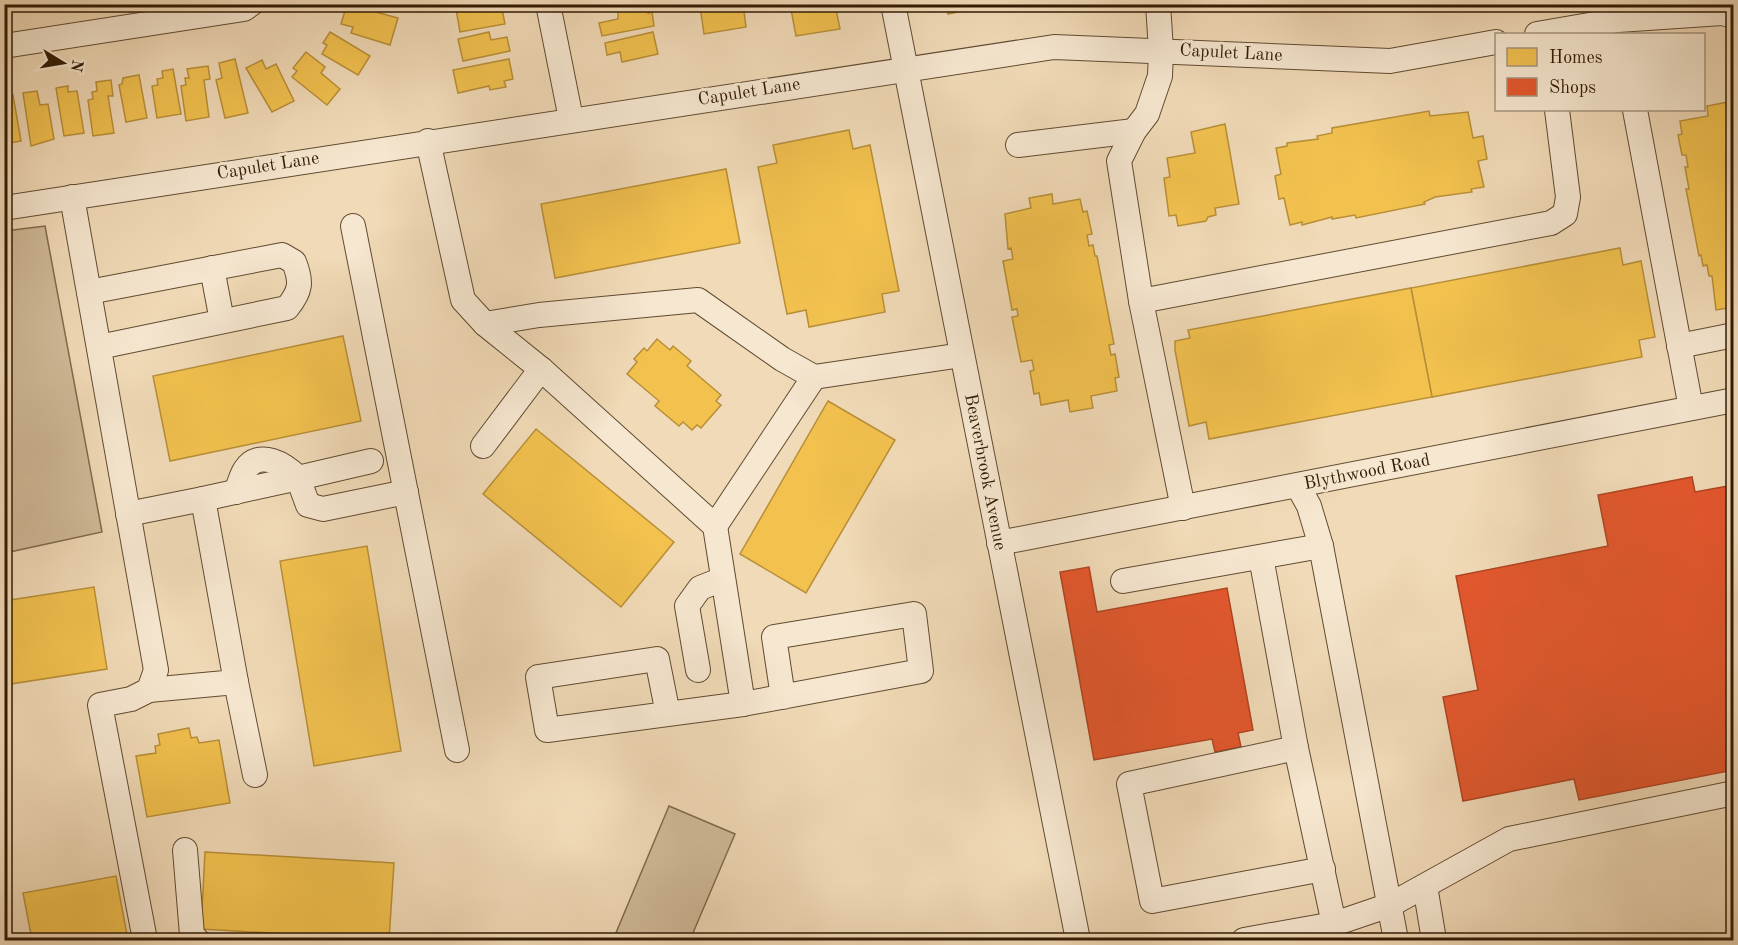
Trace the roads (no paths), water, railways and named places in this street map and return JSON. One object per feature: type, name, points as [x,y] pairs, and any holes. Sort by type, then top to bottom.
[{"type":"street","points":[[4,46],[244,9],[251,4]]},
{"type":"street","points":[[548,4],[571,119]]},
{"type":"street","name":"Beaverbrook Avenue","points":[[893,4],[1078,940]]},
{"type":"street","points":[[1158,4],[1160,76],[1147,114],[1134,131],[1119,161],[1141,301],[1183,508]]},
{"type":"street","points":[[1549,33],[1619,27],[1722,13],[1734,15]]},
{"type":"street","name":"Capulet Lane","points":[[4,208],[571,119],[1054,47],[1390,61],[1495,42]]},
{"type":"street","points":[[1141,301],[1551,223],[1566,213],[1568,197],[1557,111]]},
{"type":"street","points":[[1635,111],[1691,408]]},
{"type":"street","points":[[1018,145],[1134,131]]},
{"type":"street","points":[[428,141],[463,300],[485,324],[541,369],[715,526],[743,704]]},
{"type":"street","points":[[72,197],[156,670],[149,690]]},
{"type":"street","points":[[353,226],[457,750]]},
{"type":"street","points":[[89,292],[282,255],[294,262],[301,280],[298,294],[287,308],[99,347]]},
{"type":"street","points":[[212,268],[222,321]]},
{"type":"street","points":[[485,324],[539,315],[698,300],[782,359],[814,376],[962,355]]},
{"type":"street","points":[[1679,346],[1734,335]]},
{"type":"street","points":[[483,446],[541,369]]},
{"type":"street","points":[[715,526],[814,376]]},
{"type":"street","name":"Blythwood Road","points":[[999,543],[1734,400]]},
{"type":"street","points":[[128,514],[371,461]]},
{"type":"street","points":[[298,478],[308,506],[323,509],[406,492]]},
{"type":"street","points":[[1298,486],[1309,506],[1321,546],[1396,940]]},
{"type":"street","points":[[203,499],[255,775]]},
{"type":"street","points":[[1123,580],[1321,546]]},
{"type":"street","points":[[1261,557],[1296,748],[1334,924]]},
{"type":"street","points":[[698,670],[687,606],[700,588],[723,579]]},
{"type":"street","points":[[668,714],[657,659],[538,677],[547,730],[668,714],[743,704],[783,697],[921,671],[914,614],[774,637],[783,697]]},
{"type":"street","points":[[145,940],[100,705],[131,699],[149,690],[236,682]]},
{"type":"street","points":[[1296,748],[1129,784],[1152,901],[1323,869]]},
{"type":"street","points":[[1244,940],[1334,924],[1390,905],[1509,839],[1734,793]]},
{"type":"street","points":[[185,850],[192,934],[197,940]]},
{"type":"street","points":[[1425,886],[1434,940]]}]
